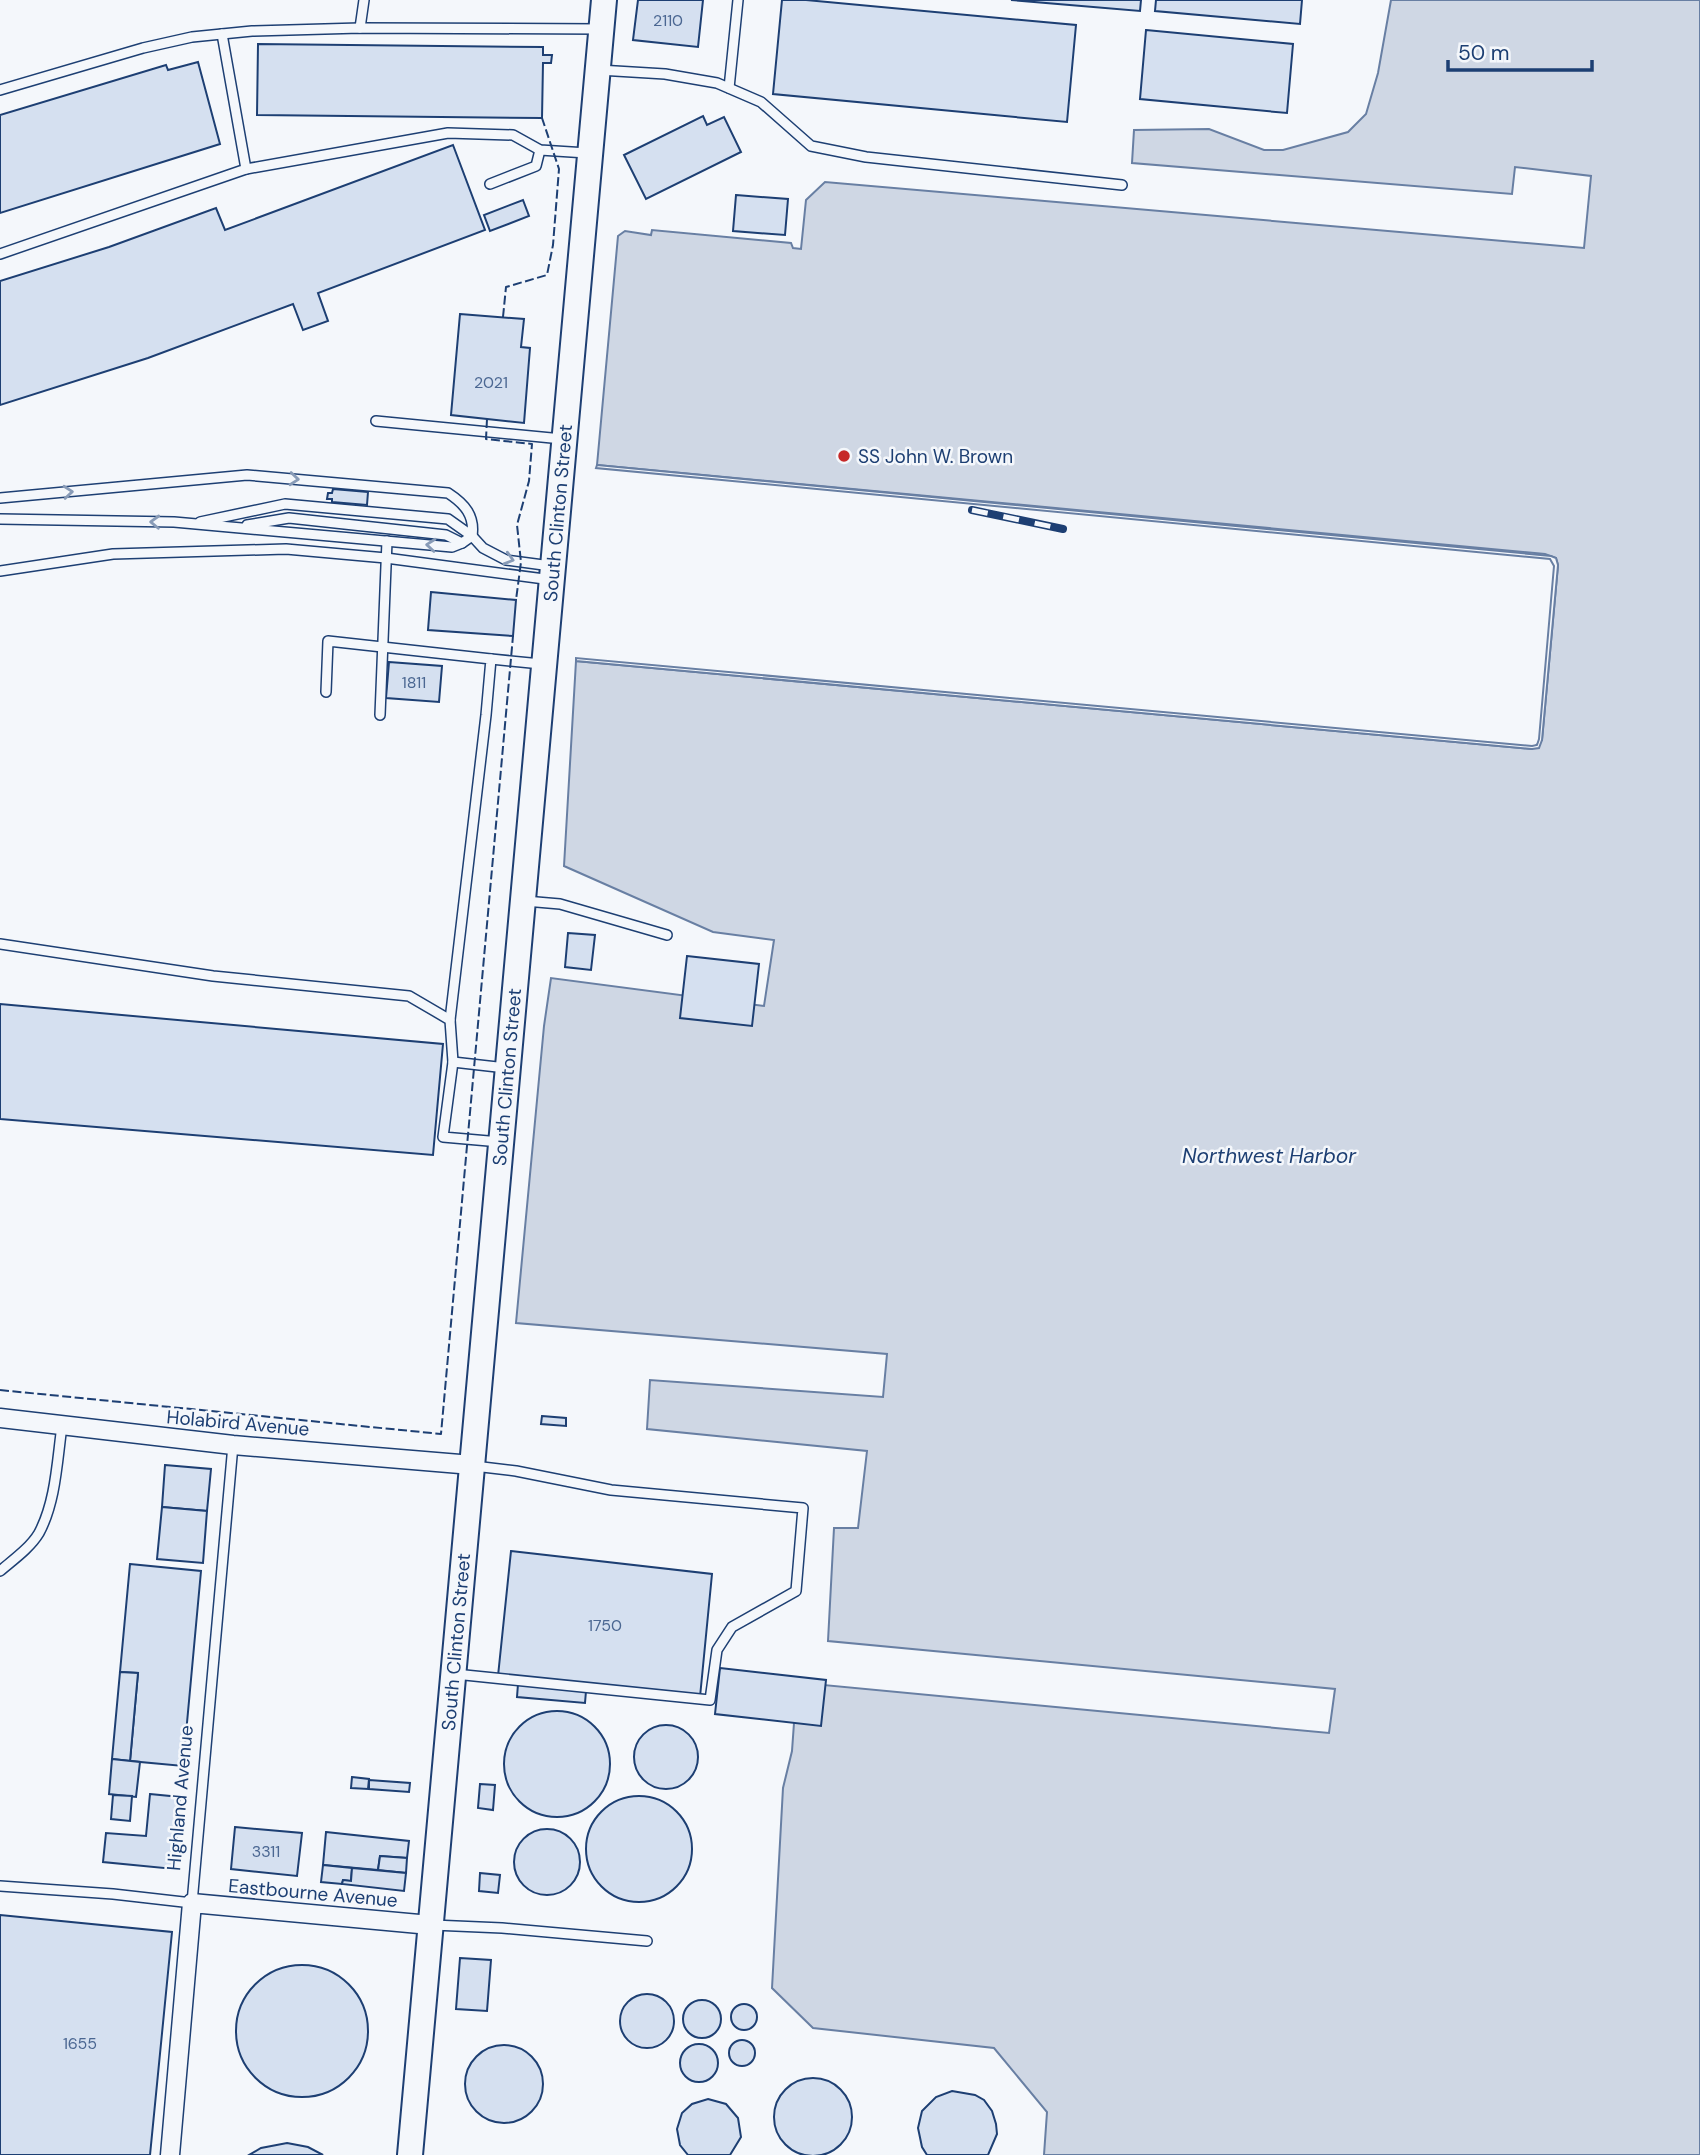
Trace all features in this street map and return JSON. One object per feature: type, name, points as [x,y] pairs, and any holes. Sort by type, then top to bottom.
[{"type":"main road","name":"South Clinton Street","points":[[410,2155],[604,0]]},
{"type":"street","name":"Holabird Avenue","points":[[0,1418],[233,1445],[472,1465]]},
{"type":"street","name":"Eastbourne Avenue","points":[[192,1903],[430,1925]]},
{"type":"street","name":"Highland Avenue","points":[[170,2155],[192,1903]]},
{"type":"lane","points":[[360,28],[364,0]]},
{"type":"lane","points":[[729,88],[738,0]]},
{"type":"lane","points":[[0,90],[144,48],[192,37],[252,31],[360,28],[601,29]]},
{"type":"lane","points":[[222,34],[246,169]]},
{"type":"lane","points":[[598,70],[665,74],[717,83],[761,102],[811,146],[866,157],[1122,185]]},
{"type":"lane","points":[[0,254],[246,169],[448,133],[513,135],[540,150],[590,153]]},
{"type":"lane","points":[[490,184],[536,166],[540,150]]},
{"type":"lane","points":[[376,421],[564,440]]},
{"type":"lane","points":[[0,498],[247,475],[448,493],[459,500],[474,525],[472,536],[452,547],[190,524],[44,518],[0,519]]},
{"type":"lane","points":[[190,524],[285,503],[448,519],[472,536],[483,548],[506,561],[553,573]]},
{"type":"lane","points":[[233,527],[289,518],[446,535],[462,543]]},
{"type":"lane","points":[[380,715],[387,541]]},
{"type":"lane","points":[[0,571],[113,554],[286,550],[553,573]]},
{"type":"lane","points":[[326,692],[328,641],[544,665]]},
{"type":"lane","points":[[491,659],[450,1020],[453,1062],[443,1137],[501,1142]]},
{"type":"lane","points":[[523,900],[560,904],[667,935]]},
{"type":"lane","points":[[0,944],[213,976],[409,996],[450,1020]]},
{"type":"lane","points":[[453,1062],[508,1068]]},
{"type":"lane","points":[[0,1571],[18,1557],[38,1534],[50,1504],[62,1426]]},
{"type":"lane","name":"Highland Avenue","points":[[192,1903],[233,1445]]},
{"type":"lane","points":[[453,1674],[709,1700],[717,1650],[732,1627],[796,1591],[803,1508],[611,1490],[472,1465]]},
{"type":"lane","points":[[0,1886],[192,1903]]},
{"type":"lane","points":[[430,1925],[502,1928],[648,1941]]},
{"type":"water","name":"Northwest Harbor","points":[[1391,0],[1700,0],[1700,2155],[1044,2155],[1047,2112],[994,2048],[813,2028],[772,1988],[783,1788],[792,1751],[794,1723],[818,1717],[824,1685],[1329,1733],[1335,1689],[828,1641],[834,1528],[858,1528],[867,1451],[647,1429],[650,1380],[883,1397],[887,1354],[516,1323],[544,1026],[551,978],[764,1006],[774,940],[713,932],[564,866],[576,661],[1532,749],[1542,740],[1558,565],[1556,558],[1545,554],[597,465],[618,236],[625,231],[651,235],[652,230],[791,243],[793,248],[801,249],[806,200],[825,182],[1584,248],[1591,176],[1515,167],[1512,194],[1132,163],[1134,130],[1209,129],[1264,150],[1283,150],[1348,132],[1366,114],[1378,73]]},
{"type":"pier","points":[[597,465],[1551,556],[1556,558],[1558,565],[1542,740],[1539,748],[1532,749],[576,661],[576,658],[1532,746],[1537,745],[1539,739],[1554,566],[1550,559],[596,468]]},
{"type":"building","points":[[638,0],[703,0],[698,47],[633,40]]},
{"type":"building","points":[[782,0],[1076,25],[1067,122],[773,94]]},
{"type":"building","points":[[1011,0],[1141,0],[1140,11]]},
{"type":"building","points":[[1156,0],[1302,0],[1300,24],[1155,11]]},
{"type":"building","points":[[1146,30],[1293,44],[1287,113],[1140,99]]},
{"type":"building","points":[[258,44],[543,47],[543,55],[552,55],[551,63],[543,63],[542,118],[257,115]]},
{"type":"building","points":[[198,62],[220,144],[0,213],[0,115],[166,65],[168,70]]},
{"type":"building","points":[[703,116],[707,125],[724,117],[741,152],[646,199],[624,155]]},
{"type":"building","points":[[453,145],[485,230],[318,293],[328,321],[303,330],[293,304],[148,358],[0,405],[0,281],[109,247],[216,208],[225,230]]},
{"type":"building","points":[[736,195],[788,199],[785,235],[733,231]]},
{"type":"building","points":[[523,200],[529,216],[490,231],[484,215]]},
{"type":"building","points":[[460,314],[524,319],[521,347],[530,348],[524,423],[451,415]]},
{"type":"building","points":[[333,489],[368,492],[367,505],[332,502],[332,499],[327,499],[328,493],[332,493]]},
{"type":"building","points":[[431,592],[516,600],[513,636],[428,630]]},
{"type":"building","points":[[389,662],[442,666],[439,702],[386,698]]},
{"type":"building","points":[[568,933],[595,935],[591,970],[565,967]]},
{"type":"building","points":[[687,956],[759,964],[752,1026],[680,1018]]},
{"type":"building","points":[[0,1004],[443,1044],[433,1155],[0,1119]]},
{"type":"building","points":[[542,1416],[566,1418],[566,1426],[541,1424]]},
{"type":"building","points":[[165,1465],[211,1469],[207,1511],[162,1507]]},
{"type":"building","points":[[162,1507],[207,1511],[203,1563],[157,1559]]},
{"type":"building","points":[[511,1551],[712,1574],[700,1697],[498,1676]]},
{"type":"building","points":[[130,1564],[201,1571],[183,1766],[130,1761],[138,1673],[120,1672]]},
{"type":"building","points":[[720,1668],[826,1680],[821,1726],[715,1714]]},
{"type":"building","points":[[120,1672],[138,1673],[130,1761],[112,1759]]},
{"type":"building","points":[[518,1684],[586,1691],[585,1703],[517,1697]]},
{"type":"building","points":[[557,1711],[577,1715],[594,1727],[606,1744],[610,1764],[606,1784],[594,1801],[577,1813],[557,1817],[537,1813],[520,1801],[508,1784],[504,1764],[508,1744],[520,1727],[537,1715]]},
{"type":"building","points":[[660,1725],[672,1725],[689,1734],[696,1745],[696,1769],[689,1780],[672,1789],[660,1789],[648,1784],[639,1775],[634,1763],[634,1751],[639,1739],[648,1730]]},
{"type":"building","points":[[112,1759],[140,1762],[136,1797],[109,1794]]},
{"type":"building","points":[[352,1777],[369,1779],[368,1789],[351,1788]]},
{"type":"building","points":[[369,1780],[410,1783],[409,1792],[369,1789]]},
{"type":"building","points":[[480,1784],[495,1785],[493,1810],[478,1808]]},
{"type":"building","points":[[150,1794],[180,1797],[174,1869],[103,1862],[106,1833],[146,1836]]},
{"type":"building","points":[[113,1795],[132,1796],[130,1821],[111,1819]]},
{"type":"building","points":[[639,1796],[659,1800],[676,1812],[688,1829],[692,1849],[688,1869],[676,1886],[659,1898],[639,1902],[619,1898],[602,1886],[590,1869],[586,1849],[590,1829],[602,1812],[619,1800]]},
{"type":"building","points":[[235,1827],[302,1833],[297,1876],[231,1869]]},
{"type":"building","points":[[547,1829],[570,1839],[580,1862],[570,1885],[547,1895],[524,1885],[514,1862],[524,1839]]},
{"type":"building","points":[[326,1832],[409,1841],[407,1858],[380,1856],[378,1870],[323,1865]]},
{"type":"building","points":[[380,1856],[407,1858],[406,1873],[378,1870]]},
{"type":"building","points":[[323,1865],[352,1868],[351,1881],[343,1880],[342,1884],[321,1882]]},
{"type":"building","points":[[352,1868],[406,1873],[404,1891],[342,1884],[343,1880],[351,1881]]},
{"type":"building","points":[[480,1873],[500,1875],[498,1893],[479,1891]]},
{"type":"building","points":[[0,1915],[172,1932],[150,2155],[0,2155]]},
{"type":"building","points":[[460,1958],[491,1960],[487,2011],[456,2009]]},
{"type":"building","points":[[302,1965],[327,1970],[349,1984],[363,2006],[368,2031],[363,2056],[349,2078],[327,2092],[302,2097],[277,2092],[255,2078],[241,2056],[236,2031],[241,2006],[255,1984],[277,1970]]},
{"type":"building","points":[[647,1994],[666,2002],[674,2021],[666,2040],[647,2048],[628,2040],[620,2021],[628,2002]]},
{"type":"building","points":[[702,2000],[715,2006],[721,2019],[715,2032],[702,2038],[689,2032],[683,2019],[689,2006]]},
{"type":"building","points":[[744,2004],[753,2008],[757,2017],[753,2026],[744,2030],[735,2026],[731,2017],[735,2008]]},
{"type":"building","points":[[742,2040],[751,2044],[755,2053],[751,2062],[742,2066],[733,2062],[729,2053],[733,2044]]},
{"type":"building","points":[[699,2044],[712,2050],[718,2063],[712,2076],[699,2082],[686,2076],[680,2063],[686,2050]]},
{"type":"building","points":[[504,2045],[519,2048],[532,2056],[540,2069],[543,2084],[540,2099],[532,2112],[519,2120],[504,2123],[489,2120],[476,2112],[468,2099],[465,2084],[468,2069],[476,2056],[489,2048]]},
{"type":"building","points":[[805,2078],[821,2078],[835,2084],[846,2095],[852,2109],[852,2125],[846,2139],[835,2150],[821,2156],[805,2156],[791,2150],[780,2139],[774,2125],[774,2109],[780,2095],[791,2084]]},
{"type":"building","points":[[952,2091],[975,2095],[984,2100],[992,2111],[997,2134],[988,2155],[927,2155],[922,2147],[918,2128],[922,2111],[936,2097]]},
{"type":"building","points":[[708,2099],[726,2104],[738,2118],[741,2137],[730,2155],[688,2155],[680,2145],[677,2129],[682,2113],[692,2104]]},
{"type":"building","points":[[287,2143],[308,2147],[323,2155],[249,2155],[261,2148]]},
{"type":"railway","points":[[972,510],[1063,529]]},
{"type":"fence","points":[[503,317],[506,287],[547,275],[553,245],[559,169],[542,118]]},
{"type":"fence","points":[[487,419],[486,439],[532,444],[529,481],[517,525],[521,562],[516,600]]},
{"type":"fence","points":[[0,1390],[441,1434],[513,636]]},
{"type":"place","name":"SS John W. Brown","points":[[844,456]]}]
